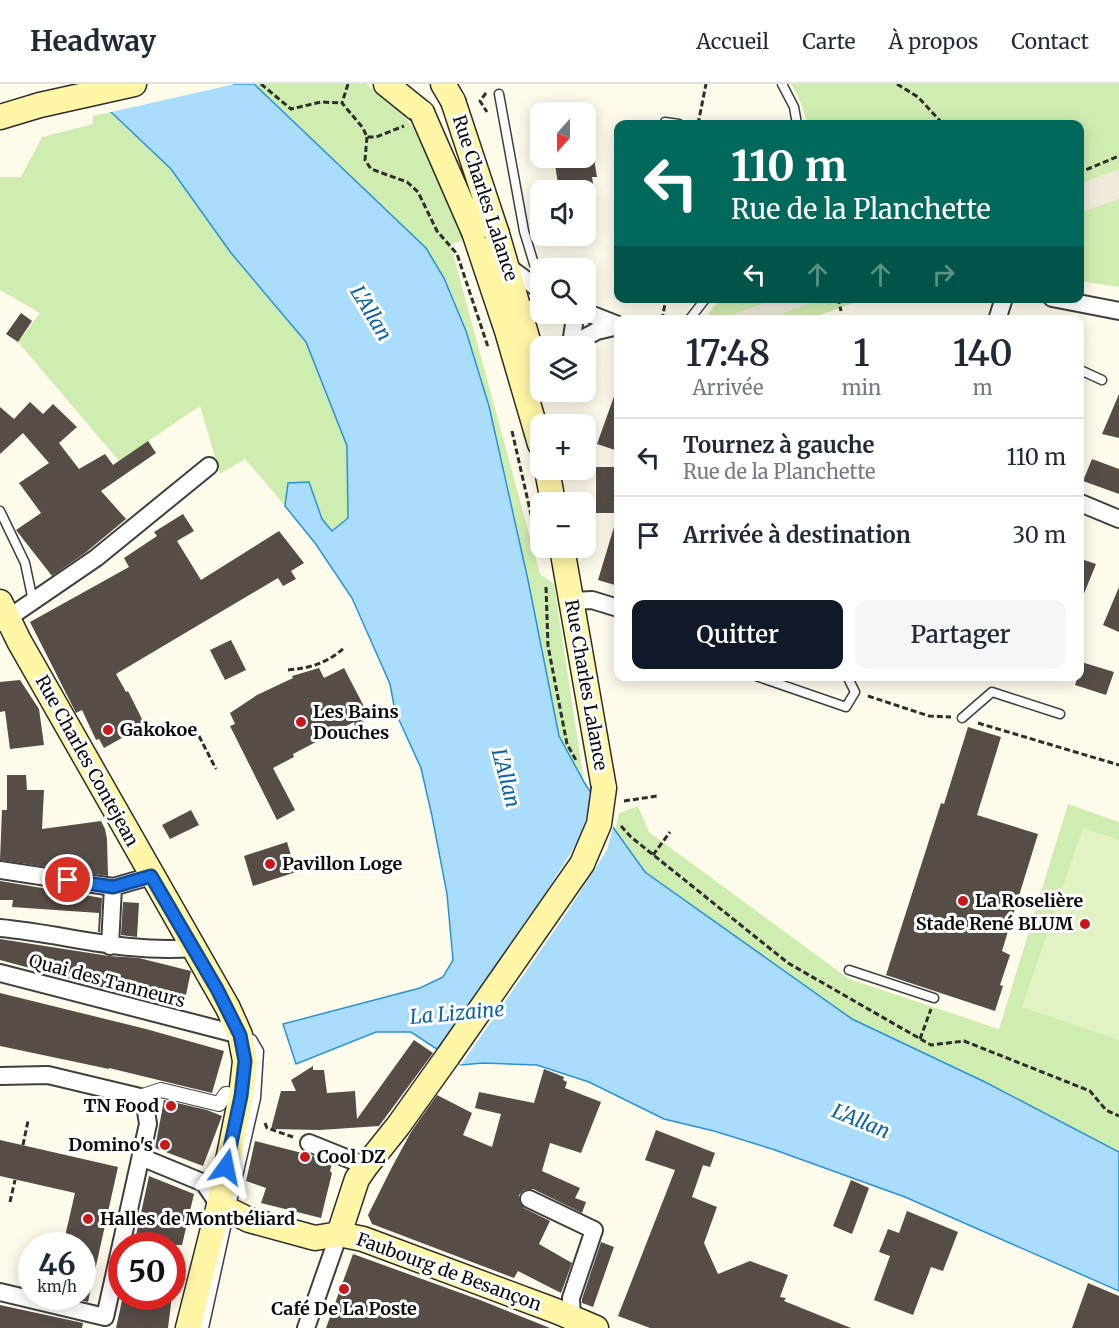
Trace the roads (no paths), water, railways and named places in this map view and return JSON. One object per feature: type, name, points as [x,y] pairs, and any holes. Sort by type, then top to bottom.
[{"type":"main road","points":[[0,117],[40,105],[135,84]]},
{"type":"main road","name":"Rue Charles Lalance","points":[[386,84],[413,120],[507,266],[514,330],[530,349]]},
{"type":"main road","points":[[413,84],[413,120]]},
{"type":"main road","name":"Rue Charles Lalance","points":[[450,90],[485,233],[514,330],[533,414]]},
{"type":"main road","name":"Rue Charles Lalance","points":[[366,1166],[398,1126],[582,864],[612,794],[573,601],[554,558]]},
{"type":"main road","name":"Rue Charles Contejean","points":[[2,615],[228,1008],[240,1035],[249,1097],[224,1208],[188,1328]]},
{"type":"main road","points":[[339,1234],[357,1179],[366,1166]]},
{"type":"main road","name":"Faubourg de Besançon","points":[[224,1208],[249,1220],[315,1238],[339,1234],[372,1243],[556,1311],[570,1323],[596,1328]]},
{"type":"street","points":[[507,266],[530,283]]},
{"type":"street","points":[[1078,303],[1119,311]]},
{"type":"street","points":[[596,317],[614,324]]},
{"type":"street","points":[[587,336],[614,327]]},
{"type":"street","points":[[2,615],[33,601],[96,558],[208,466]]},
{"type":"street","points":[[1084,504],[1119,519]]},
{"type":"street","points":[[573,601],[592,600],[614,607]]},
{"type":"street","points":[[0,870],[113,887],[151,876]]},
{"type":"street","points":[[110,946],[113,887]]},
{"type":"street","points":[[0,928],[40,932],[110,946],[169,950],[193,948]]},
{"type":"street","name":"Quai des Tanneurs","points":[[0,973],[240,1035]]},
{"type":"street","points":[[0,1076],[48,1076],[140,1097],[161,1090],[219,1104],[226,1094],[249,1097]]},
{"type":"street","points":[[0,1292],[105,1317],[148,1124],[145,1104],[140,1097]]},
{"type":"street","points":[[309,1143],[366,1166]]},
{"type":"street","name":"Faubourg de Besançon","points":[[141,1157],[204,1183],[224,1208]]},
{"type":"street","points":[[529,1199],[594,1230],[571,1298],[570,1323]]},
{"type":"street","points":[[306,1328],[339,1234]]},
{"type":"lane","points":[[782,84],[794,107],[796,120]]},
{"type":"lane","points":[[499,94],[524,231],[532,258]]},
{"type":"lane","points":[[693,315],[702,303]]},
{"type":"lane","points":[[1084,372],[1102,380]]},
{"type":"lane","points":[[0,511],[25,563],[33,601]]},
{"type":"lane","points":[[770,681],[846,708],[855,692],[850,681]]},
{"type":"lane","points":[[962,718],[992,692],[1060,714]]},
{"type":"lane","points":[[849,970],[934,998]]},
{"type":"lane","points":[[204,1328],[224,1208]]},
{"type":"water","points":[[65,84],[254,84],[426,248],[444,278],[466,331],[489,406],[528,580],[559,736],[584,782],[615,830],[645,872],[852,1019],[985,1082],[1119,1152],[1119,1291],[905,1197],[775,1150],[714,1131],[664,1119],[589,1082],[537,1065],[483,1063],[461,1065],[411,1032],[376,1032],[296,1064],[283,1024],[420,988],[443,977],[453,960],[447,894],[432,816],[421,768],[395,711],[390,684],[352,598],[315,543],[285,506],[288,483],[309,482],[322,519],[332,531],[348,518],[347,446],[306,342],[231,253],[171,169],[111,112]]},
{"type":"place","name":"Les Bains Douches","points":[[301,722]]},
{"type":"place","name":"Gakokoe","points":[[108,730]]},
{"type":"place","name":"Pavillon Loge","points":[[270,864]]},
{"type":"place","name":"La Roselière","points":[[963,901]]},
{"type":"place","name":"Stade René BLUM","points":[[1085,924]]},
{"type":"place","name":"TN Food","points":[[171,1106]]},
{"type":"place","name":"Domino's","points":[[165,1145]]},
{"type":"place","name":"Cool DZ","points":[[305,1157]]},
{"type":"place","name":"Halles de Montbéliard","points":[[88,1219]]},
{"type":"place","name":"Café De La Poste","points":[[344,1289]]},
{"type":"water label","name":"L'Allan","points":[[371,313]]},
{"type":"water label","name":"L'Allan","points":[[506,778]]},
{"type":"water label","name":"La Lizaine","points":[[457,1013]]},
{"type":"water label","name":"L'Allan","points":[[861,1121]]}]
